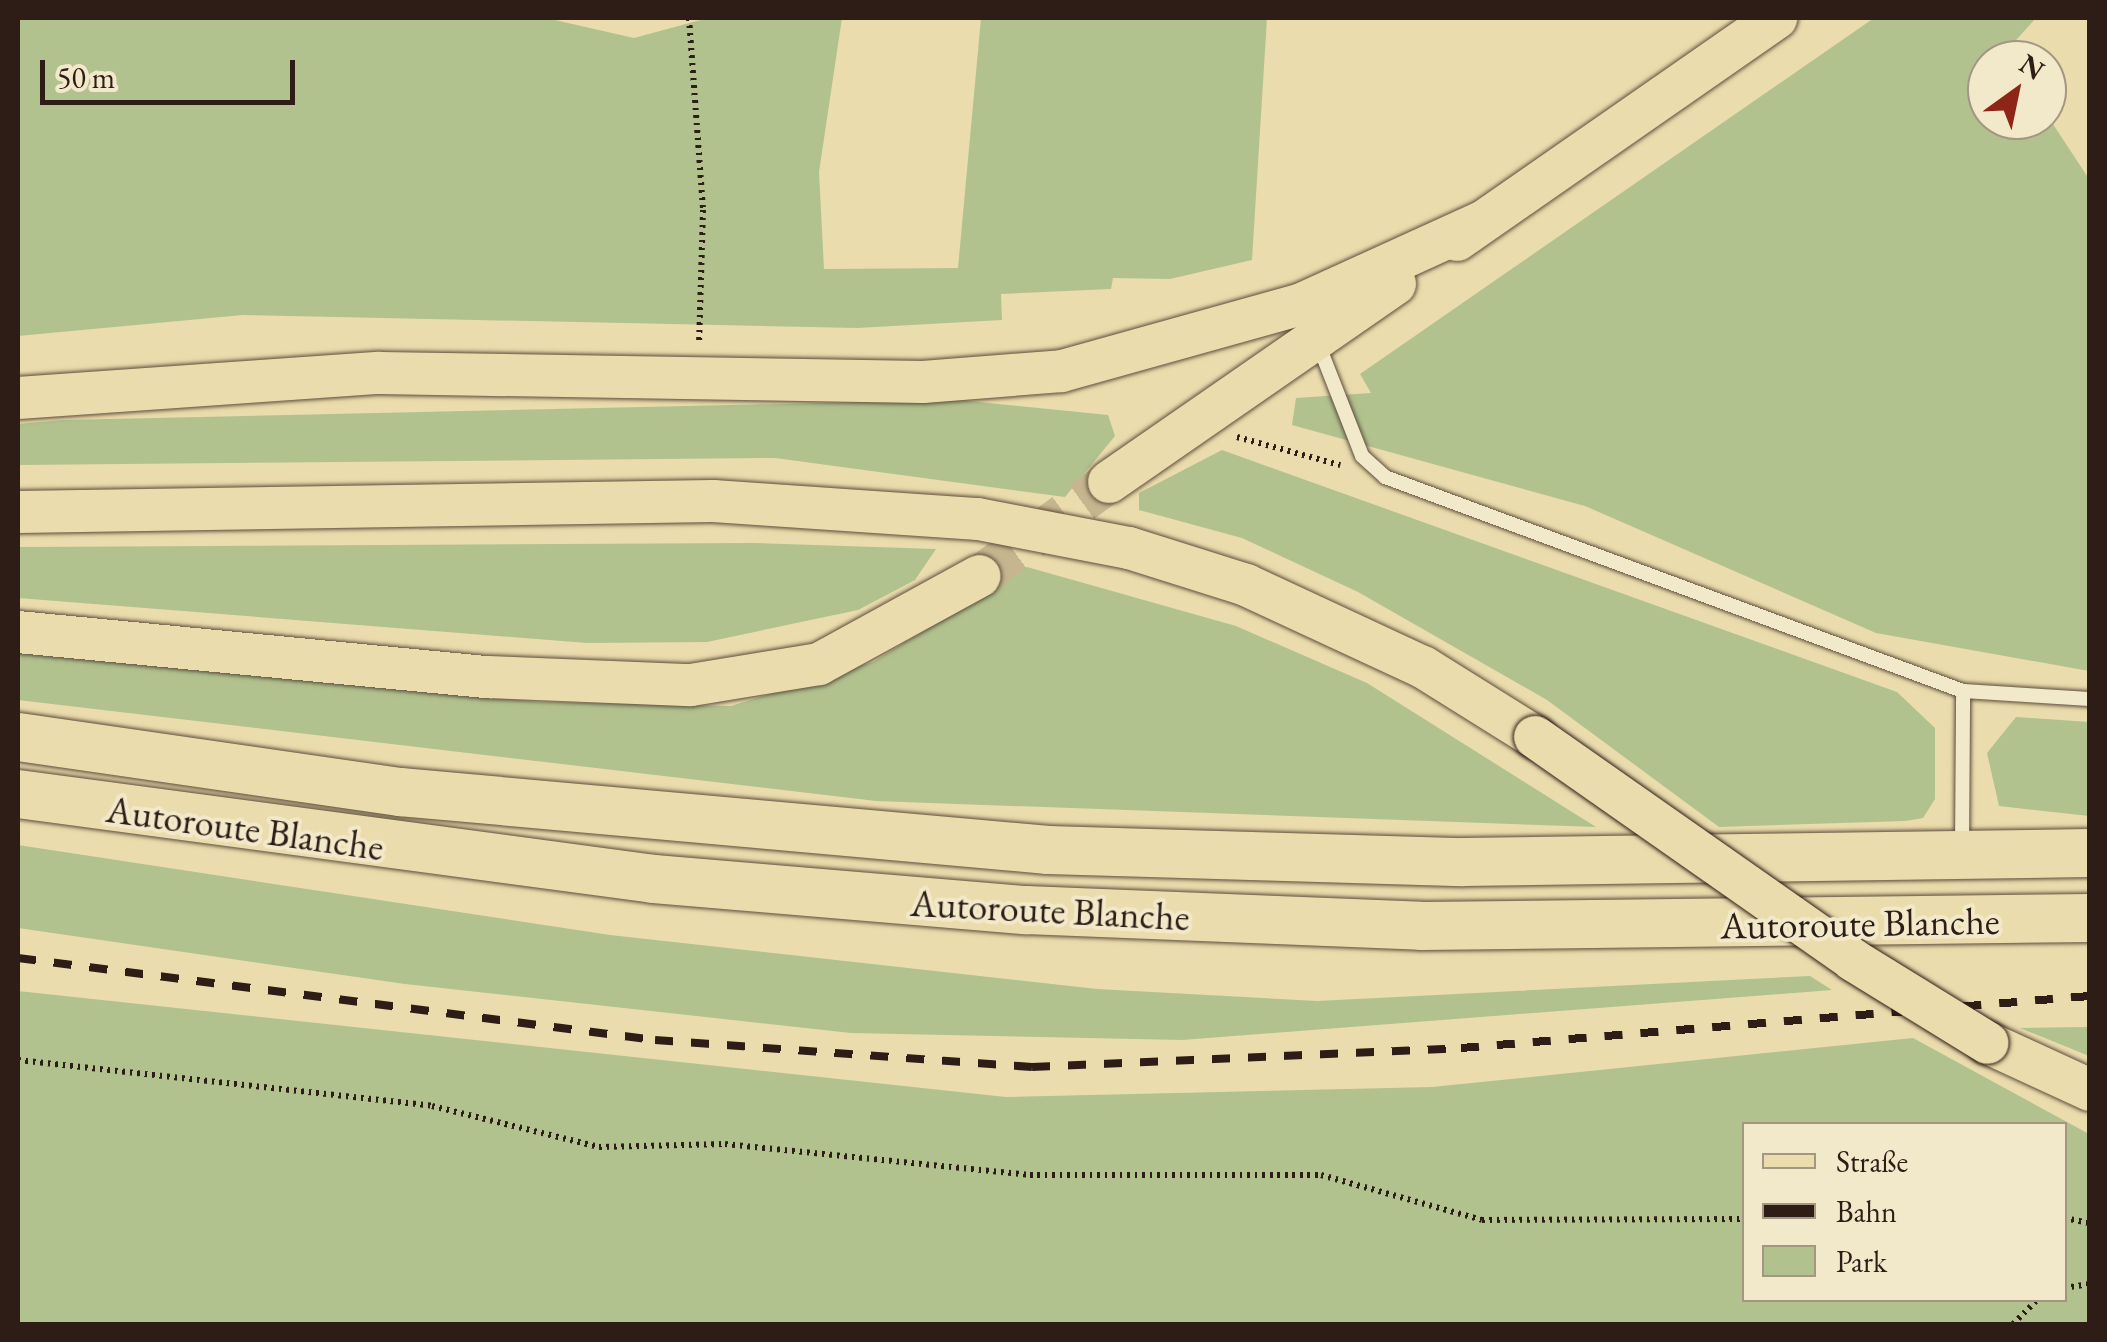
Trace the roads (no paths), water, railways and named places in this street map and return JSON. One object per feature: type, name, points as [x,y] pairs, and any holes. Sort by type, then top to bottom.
[{"type":"highway","name":"Autoroute Blanche","points":[[18,737],[400,792],[900,842],[1324,860],[2090,853]]},
{"type":"highway","name":"Autoroute Blanche","points":[[18,794],[635,877],[1045,911],[1421,926],[2090,918]]},
{"type":"main road","points":[[1109,482],[1777,18]]},
{"type":"main road","points":[[18,398],[379,373],[966,381],[1113,362],[1302,304],[1480,223]]},
{"type":"main road","points":[[18,512],[713,502],[978,519],[1129,548],[1246,586],[1423,668],[1534,737],[1853,960],[1988,1043],[2090,1090]]},
{"type":"main road","points":[[18,632],[488,677],[691,686],[819,664],[980,576]]},
{"type":"lane","points":[[1317,340],[1362,456],[1385,476],[1963,691],[2090,699]]},
{"type":"lane","points":[[1962,856],[1963,691]]},
{"type":"tunnel","points":[[980,576],[1109,482]]},
{"type":"railway","points":[[18,958],[655,1040],[1032,1067],[1461,1048],[2090,996]]}]
